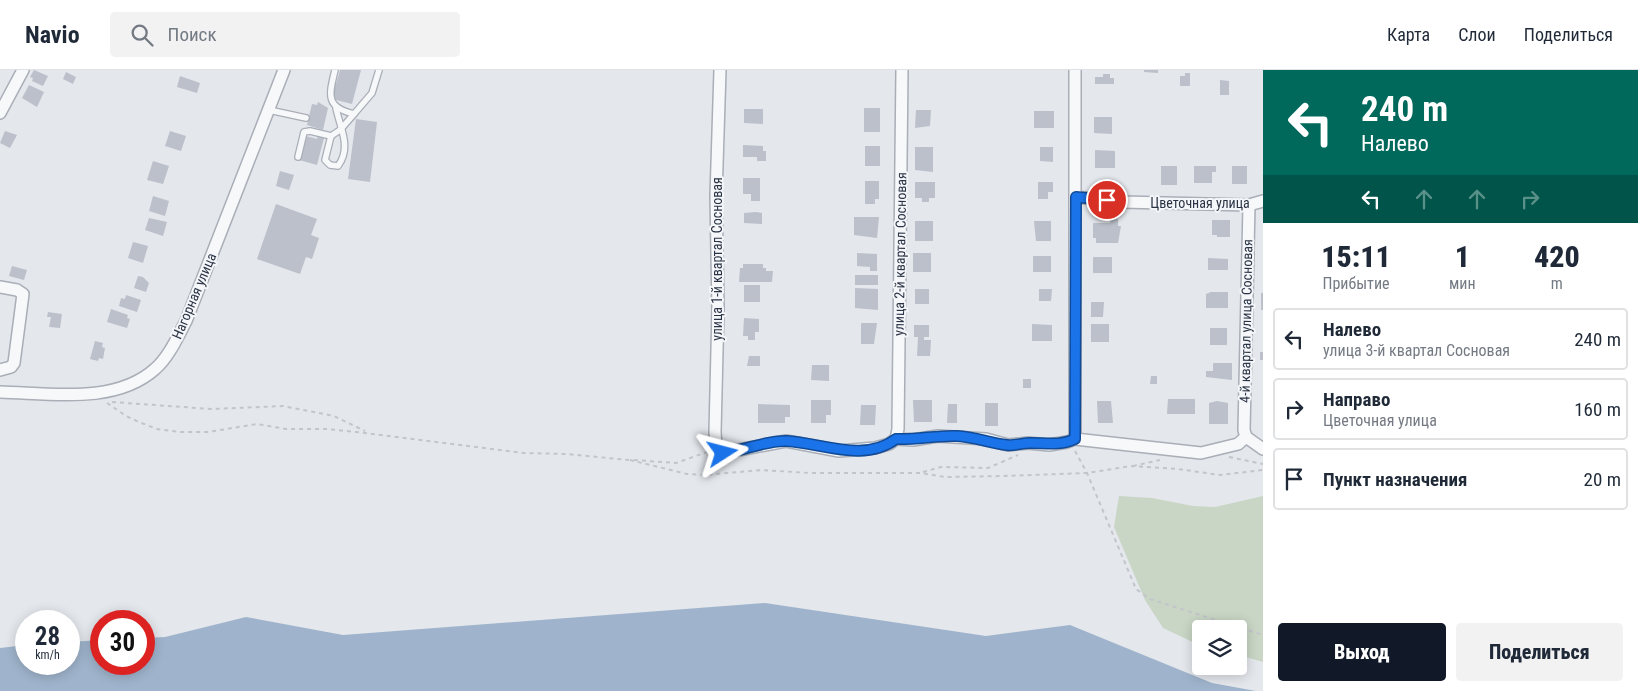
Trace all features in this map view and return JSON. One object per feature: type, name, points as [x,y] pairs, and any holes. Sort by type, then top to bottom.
[{"type":"street","points":[[0,113],[23,70]]},
{"type":"street","name":"Нагорная улица","points":[[0,392],[80,394],[110,391],[136,381],[156,369],[176,340],[186,321],[284,70]]},
{"type":"street","name":"улица 1-й квартал Сосновая","points":[[716,448],[718,308],[716,196],[720,70]]},
{"type":"street","name":"улица 2-й квартал Сосновая","points":[[896,439],[898,429],[902,70]]},
{"type":"street","points":[[1075,70],[1075,439]]},
{"type":"street","name":"Цветочная улица","points":[[1076,197],[1122,202],[1249,205],[1263,201]]},
{"type":"street","name":"4-й квартал улица Сосновая","points":[[1246,437],[1244,430],[1249,205]]},
{"type":"street","points":[[0,287],[17,290],[23,294],[24,302],[20,314],[14,363],[11,367],[0,370]]},
{"type":"street","points":[[716,448],[723,453],[786,441],[839,451],[874,448],[889,444],[896,439],[961,436],[1008,445],[1028,443],[1049,445],[1075,439],[1201,453],[1238,444],[1246,437],[1263,449]]},
{"type":"lane","points":[[335,70],[330,98],[336,108],[340,130],[346,144],[343,159],[338,166],[330,165],[325,160],[331,136],[340,130],[372,93],[379,70]]},
{"type":"lane","points":[[336,108],[354,114]]},
{"type":"lane","points":[[269,110],[306,118]]},
{"type":"lane","points":[[298,157],[304,132],[310,131],[331,136]]},
{"type":"path","points":[[368,433],[334,416],[283,406],[211,409],[105,401],[126,416],[158,429],[173,431],[208,432],[256,424],[286,429],[327,428],[423,442],[455,443],[524,453],[566,454],[676,463],[694,458],[716,448]]},
{"type":"path","points":[[1075,439],[1078,459],[1087,473],[1136,589],[1150,600],[1263,635]]},
{"type":"path","points":[[921,472],[941,467],[988,468],[1019,455]]},
{"type":"path","points":[[1227,457],[1263,464]]},
{"type":"path","points":[[630,460],[687,474],[704,475],[762,470],[810,473],[921,472],[945,477],[1087,473],[1131,466],[1178,469],[1220,475],[1263,470]]},
{"type":"green space","points":[[1119,496],[1152,498],[1193,506],[1215,507],[1263,496],[1263,662],[1247,657],[1247,620],[1192,620],[1192,642],[1163,628],[1145,600],[1114,527]]},
{"type":"water","points":[[765,603],[986,636],[1070,625],[1212,683],[1256,691],[0,691],[0,648],[15,646],[15,675],[80,675],[80,641],[90,641],[90,675],[155,675],[155,637],[165,637],[246,617],[343,635]]},
{"type":"building","points":[[34,70],[48,76],[43,86],[32,81],[33,78],[30,77]]},
{"type":"building","points":[[340,70],[361,70],[352,104],[332,99]]},
{"type":"building","points":[[1144,70],[1158,70],[1158,73],[1144,72]]},
{"type":"building","points":[[66,72],[76,77],[73,84],[63,79]]},
{"type":"building","points":[[1185,73],[1190,73],[1190,86],[1180,86],[1180,76],[1185,76]]},
{"type":"building","points":[[1103,74],[1110,74],[1110,78],[1114,78],[1114,84],[1095,84],[1095,77],[1103,77]]},
{"type":"building","points":[[180,76],[200,83],[197,93],[177,87]]},
{"type":"building","points":[[1220,80],[1229,81],[1229,95],[1220,95]]},
{"type":"building","points":[[29,85],[44,92],[37,107],[22,98]]},
{"type":"building","points":[[318,102],[328,108],[323,130],[307,125],[312,104],[317,105]]},
{"type":"building","points":[[864,108],[880,108],[880,132],[864,132]]},
{"type":"building","points":[[744,109],[763,109],[763,124],[744,123]]},
{"type":"building","points":[[916,110],[931,110],[930,126],[915,128]]},
{"type":"building","points":[[1034,111],[1054,111],[1054,128],[1034,128]]},
{"type":"building","points":[[1094,117],[1112,117],[1112,134],[1094,133]]},
{"type":"building","points":[[356,119],[377,122],[370,182],[348,179]]},
{"type":"building","points":[[5,131],[17,135],[10,148],[0,143]]},
{"type":"building","points":[[170,131],[186,136],[181,151],[165,146]]},
{"type":"building","points":[[306,136],[317,139],[318,136],[324,138],[317,165],[299,160]]},
{"type":"building","points":[[743,145],[763,146],[763,151],[766,151],[766,161],[757,161],[757,157],[743,157]]},
{"type":"building","points":[[865,146],[880,146],[880,166],[865,166]]},
{"type":"building","points":[[915,147],[933,147],[933,172],[915,170]]},
{"type":"building","points":[[1040,147],[1053,147],[1053,162],[1040,161]]},
{"type":"building","points":[[1095,150],[1115,151],[1115,168],[1095,168]]},
{"type":"building","points":[[153,161],[169,166],[163,184],[147,180]]},
{"type":"building","points":[[1161,166],[1177,166],[1177,185],[1161,185]]},
{"type":"building","points":[[1194,166],[1216,166],[1216,172],[1212,172],[1212,183],[1194,183]]},
{"type":"building","points":[[1232,166],[1247,166],[1247,184],[1232,184]]},
{"type":"building","points":[[280,171],[294,175],[289,190],[276,186]]},
{"type":"building","points":[[743,178],[760,178],[760,201],[751,201],[751,194],[743,194]]},
{"type":"building","points":[[865,181],[879,181],[879,199],[875,199],[875,204],[865,204]]},
{"type":"building","points":[[915,182],[935,182],[935,198],[929,198],[929,202],[922,202],[922,198],[915,198]]},
{"type":"building","points":[[1038,182],[1053,182],[1053,192],[1048,192],[1048,199],[1038,199]]},
{"type":"building","points":[[153,196],[169,201],[165,216],[149,211]]},
{"type":"building","points":[[276,204],[317,219],[311,235],[319,238],[312,259],[306,257],[300,274],[257,259]]},
{"type":"building","points":[[744,213],[762,213],[762,224],[744,223]]},
{"type":"building","points":[[854,217],[879,217],[877,238],[854,235]]},
{"type":"building","points":[[149,218],[167,222],[163,236],[145,230]]},
{"type":"building","points":[[1110,218],[1118,219],[1118,226],[1121,226],[1118,243],[1096,243],[1096,238],[1093,238],[1093,223],[1110,223]]},
{"type":"building","points":[[1212,220],[1230,220],[1230,237],[1212,235]]},
{"type":"building","points":[[915,221],[933,221],[933,241],[915,241]]},
{"type":"building","points":[[1034,221],[1051,221],[1051,241],[1036,241]]},
{"type":"building","points":[[133,242],[148,246],[143,263],[128,258]]},
{"type":"building","points":[[857,253],[877,254],[877,271],[870,271],[870,267],[857,266]]},
{"type":"building","points":[[913,253],[931,253],[931,272],[913,272]]},
{"type":"building","points":[[1033,256],[1051,256],[1051,272],[1033,272]]},
{"type":"building","points":[[1093,257],[1112,257],[1112,273],[1093,273]]},
{"type":"building","points":[[1208,258],[1228,259],[1228,270],[1208,270]]},
{"type":"building","points":[[743,264],[763,264],[763,268],[766,268],[766,271],[773,271],[772,282],[739,282],[740,268],[743,268]]},
{"type":"building","points":[[12,266],[27,270],[24,280],[9,276]]},
{"type":"building","points":[[855,275],[878,275],[878,285],[855,285]]},
{"type":"building","points":[[138,276],[143,277],[149,283],[146,292],[134,288]]},
{"type":"building","points":[[744,285],[760,285],[760,302],[744,302]]},
{"type":"building","points":[[855,288],[878,289],[878,310],[855,308]]},
{"type":"building","points":[[915,289],[929,289],[929,304],[915,304]]},
{"type":"building","points":[[1039,289],[1052,289],[1051,301],[1039,301]]},
{"type":"building","points":[[1211,292],[1228,292],[1228,308],[1206,308],[1206,294]]},
{"type":"building","points":[[1261,293],[1263,293],[1263,310],[1261,310]]},
{"type":"building","points":[[126,295],[141,300],[137,312],[119,306],[121,298],[125,299]]},
{"type":"building","points":[[1091,302],[1104,302],[1103,317],[1091,317]]},
{"type":"building","points":[[111,309],[128,315],[127,318],[130,319],[127,328],[107,322]]},
{"type":"building","points":[[48,312],[62,314],[60,328],[49,327],[51,317],[47,317]]},
{"type":"building","points":[[744,318],[759,319],[759,332],[755,332],[755,340],[748,340],[748,336],[743,336]]},
{"type":"building","points":[[861,323],[877,323],[874,344],[861,344]]},
{"type":"building","points":[[1032,324],[1052,325],[1052,341],[1032,341]]},
{"type":"building","points":[[1091,324],[1109,324],[1109,342],[1091,342]]},
{"type":"building","points":[[914,325],[929,325],[929,337],[924,337],[924,340],[931,340],[930,356],[917,356],[918,337],[914,337]]},
{"type":"building","points":[[1210,328],[1227,328],[1227,345],[1210,345]]},
{"type":"building","points":[[95,341],[103,343],[102,347],[105,348],[103,359],[99,358],[98,361],[90,359]]},
{"type":"building","points":[[1260,352],[1263,352],[1263,360],[1260,360]]},
{"type":"building","points":[[749,356],[760,356],[760,366],[747,366]]},
{"type":"building","points":[[1213,363],[1232,363],[1232,380],[1206,377],[1206,371],[1213,371]]},
{"type":"building","points":[[812,365],[829,365],[829,381],[811,380]]},
{"type":"building","points":[[1151,376],[1157,376],[1157,384],[1150,384]]},
{"type":"building","points":[[1023,379],[1031,379],[1031,388],[1023,388]]},
{"type":"building","points":[[1168,399],[1195,399],[1195,414],[1167,414]]},
{"type":"building","points":[[811,400],[831,400],[831,415],[826,415],[826,423],[811,423]]},
{"type":"building","points":[[913,400],[932,400],[932,422],[914,422]]},
{"type":"building","points":[[1097,401],[1111,401],[1113,423],[1098,423]]},
{"type":"building","points":[[1217,401],[1228,403],[1228,424],[1209,424],[1209,403]]},
{"type":"building","points":[[985,403],[998,403],[998,426],[985,426]]},
{"type":"building","points":[[758,404],[790,405],[790,417],[785,417],[785,423],[758,423]]},
{"type":"building","points":[[948,404],[957,404],[957,423],[947,423]]},
{"type":"building","points":[[861,405],[876,405],[875,425],[860,425]]},
{"type":"route","points":[[723,453],[741,452],[767,444],[786,441],[839,451],[874,448],[889,444],[896,439],[913,440],[938,436],[961,436],[1008,445],[1028,443],[1049,445],[1075,439],[1076,197],[1107,200]]}]
